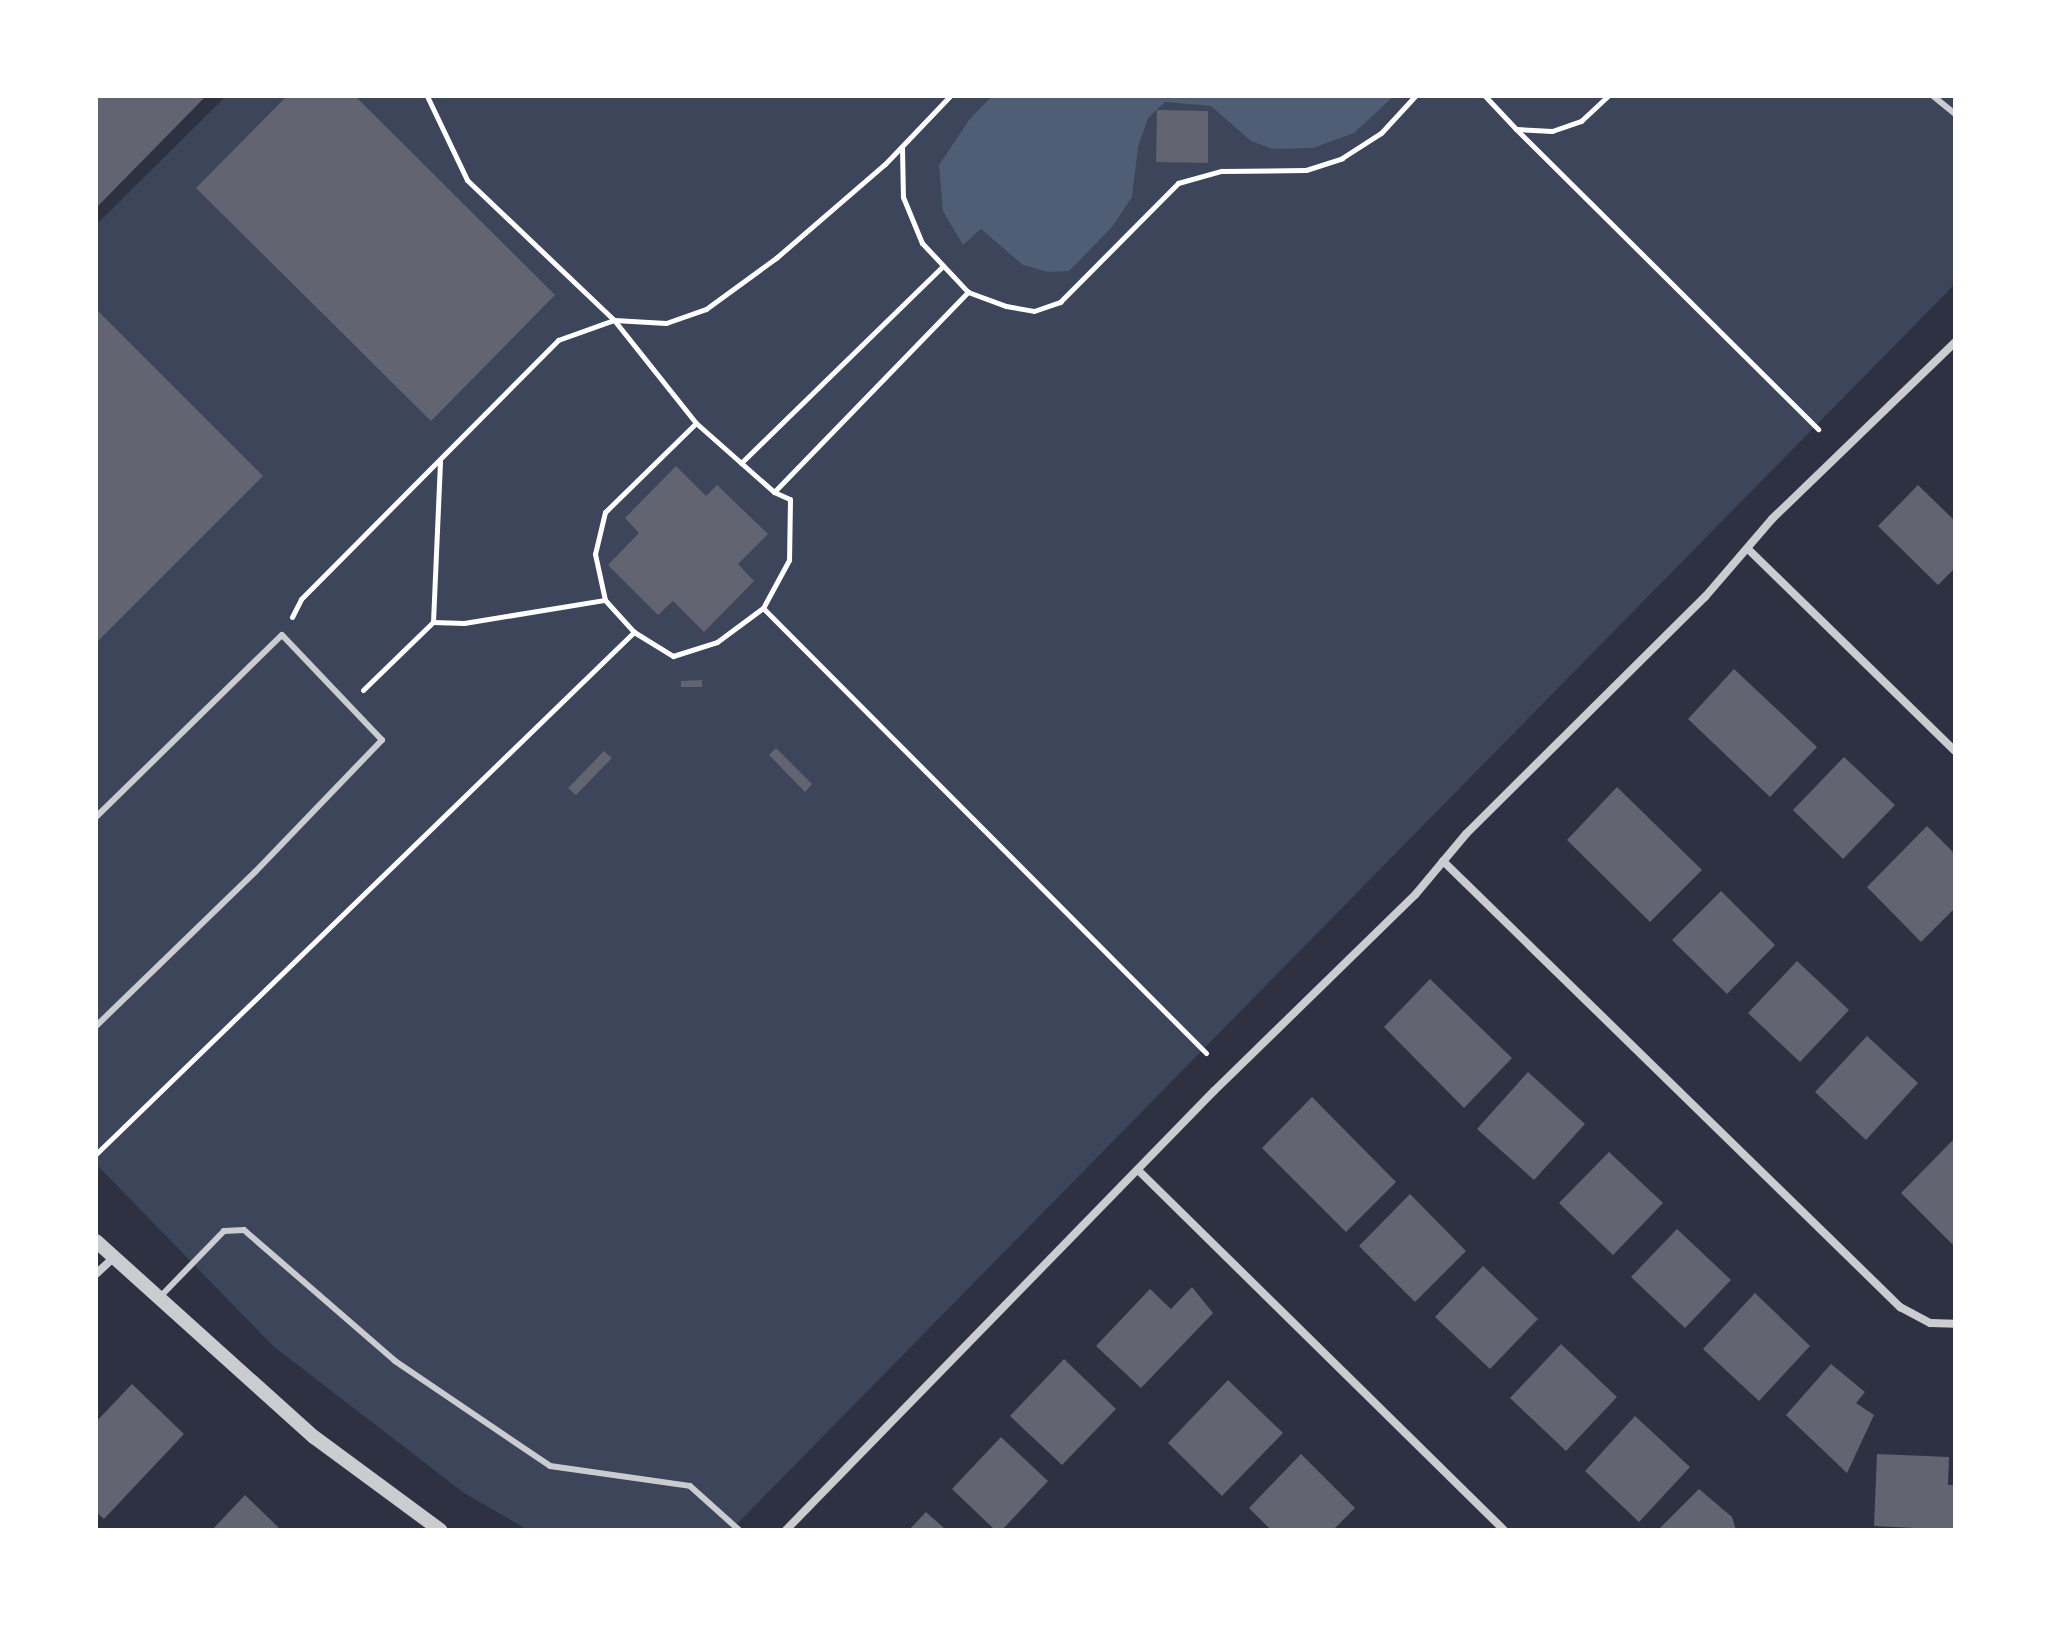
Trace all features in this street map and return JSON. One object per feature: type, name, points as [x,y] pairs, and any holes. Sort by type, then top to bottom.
[{"type":"street","points":[[786,1530],[1138,1170],[1415,895],[1504,795],[1705,597],[1772,519],[1955,342]]},
{"type":"street","points":[[1748,549],[1955,751]]},
{"type":"street","points":[[1443,861],[1900,1307],[1930,1323],[1955,1324]]},
{"type":"street","points":[[1138,1170],[1504,1530]]},
{"type":"street","points":[[96,1241],[314,1437],[440,1530]]},
{"type":"street","points":[[96,1274],[113,1258]]},
{"type":"lane","points":[[1933,96],[1955,114]]},
{"type":"lane","points":[[96,817],[282,635],[382,740],[255,872],[96,1026]]},
{"type":"lane","points":[[158,1299],[224,1231],[244,1230],[395,1361],[550,1466],[690,1486],[739,1530]]},
{"type":"path","points":[[427,96],[467,180],[614,320],[696,423],[774,492],[790,499],[789,560],[763,608],[717,642],[673,656],[634,632],[605,600],[595,554],[605,512],[696,423]]},
{"type":"path","points":[[282,635],[301,599],[558,340],[614,320],[666,323],[706,309],[776,258],[902,147],[950,96]]},
{"type":"path","points":[[902,147],[903,197],[922,243],[968,292],[1006,306],[1034,311],[1060,302],[1178,183],[1221,171],[1306,170],[1342,158],[1381,133],[1415,96]]},
{"type":"path","points":[[1485,96],[1818,429]]},
{"type":"path","points":[[1516,129],[1552,131],[1581,121],[1608,96]]},
{"type":"path","points":[[741,463],[942,267]]},
{"type":"path","points":[[774,492],[968,292]]},
{"type":"path","points":[[348,705],[433,622],[440,460]]},
{"type":"path","points":[[433,622],[464,623],[605,600]]},
{"type":"path","points":[[763,608],[1206,1053]]},
{"type":"path","points":[[96,1154],[634,632]]},
{"type":"shaded area","points":[[226,96],[1955,96],[1955,284],[731,1530],[528,1530],[464,1493],[273,1346],[96,1164],[96,225]]},
{"type":"shaded area","points":[[992,96],[1394,96],[1354,133],[1313,148],[1272,149],[1251,141],[1211,106],[1165,102],[1148,118],[1138,147],[1132,197],[1112,227],[1069,271],[1048,272],[1023,265],[981,229],[963,245],[943,211],[939,165],[969,120]]},
{"type":"building","points":[[96,96],[206,96],[96,208]]},
{"type":"building","points":[[287,96],[355,96],[555,295],[431,421],[196,188]]},
{"type":"building","points":[[1157,110],[1208,111],[1208,163],[1156,162]]},
{"type":"building","points":[[96,309],[263,476],[96,643]]},
{"type":"building","points":[[676,466],[706,496],[717,485],[768,534],[738,564],[754,581],[704,632],[673,601],[658,615],[608,565],[639,533],[625,518]]},
{"type":"building","points":[[1918,485],[1955,521],[1955,568],[1938,585],[1878,526]]},
{"type":"building","points":[[1734,669],[1817,747],[1770,797],[1688,719]]},
{"type":"building","points":[[702,680],[702,687],[681,687],[681,681]]},
{"type":"building","points":[[776,748],[812,784],[805,792],[769,755]]},
{"type":"building","points":[[604,751],[612,758],[576,795],[568,788]]},
{"type":"building","points":[[1844,757],[1895,805],[1843,859],[1793,810]]},
{"type":"building","points":[[1617,787],[1702,870],[1650,922],[1567,840]]},
{"type":"building","points":[[1927,826],[1955,854],[1955,908],[1921,942],[1867,887]]},
{"type":"building","points":[[1721,891],[1775,945],[1727,994],[1672,940]]},
{"type":"building","points":[[1797,961],[1849,1010],[1800,1062],[1748,1013]]},
{"type":"building","points":[[1430,979],[1512,1058],[1464,1108],[1384,1027]]},
{"type":"building","points":[[1867,1036],[1918,1083],[1866,1140],[1815,1092]]},
{"type":"building","points":[[1528,1072],[1585,1124],[1534,1180],[1477,1129]]},
{"type":"building","points":[[1312,1097],[1396,1182],[1346,1232],[1262,1148]]},
{"type":"building","points":[[1955,1138],[1955,1247],[1901,1193]]},
{"type":"building","points":[[1609,1152],[1663,1203],[1613,1255],[1559,1203]]},
{"type":"building","points":[[1410,1194],[1466,1251],[1415,1302],[1359,1246]]},
{"type":"building","points":[[1677,1229],[1731,1280],[1685,1328],[1631,1277]]},
{"type":"building","points":[[1483,1266],[1538,1319],[1490,1369],[1435,1317]]},
{"type":"building","points":[[1192,1287],[1213,1313],[1141,1388],[1096,1346],[1150,1289],[1171,1309]]},
{"type":"building","points":[[1755,1293],[1810,1346],[1759,1401],[1703,1349]]},
{"type":"building","points":[[1561,1344],[1617,1397],[1566,1451],[1510,1398]]},
{"type":"building","points":[[1064,1359],[1116,1409],[1062,1465],[1010,1416]]},
{"type":"building","points":[[1831,1364],[1865,1392],[1856,1403],[1874,1415],[1847,1473],[1786,1415]]},
{"type":"building","points":[[1228,1380],[1283,1433],[1222,1496],[1168,1443]]},
{"type":"building","points":[[132,1384],[184,1434],[104,1519],[96,1512],[96,1422]]},
{"type":"building","points":[[1635,1416],[1690,1467],[1639,1522],[1585,1471]]},
{"type":"building","points":[[1001,1437],[1048,1481],[1002,1530],[995,1530],[952,1489]]},
{"type":"building","points":[[1301,1454],[1355,1508],[1333,1530],[1271,1530],[1249,1508]]},
{"type":"building","points":[[1877,1454],[1949,1457],[1948,1485],[1955,1485],[1955,1530],[1874,1526]]},
{"type":"building","points":[[1699,1489],[1732,1517],[1736,1530],[1658,1530]]},
{"type":"building","points":[[245,1495],[281,1530],[212,1530]]},
{"type":"building","points":[[926,1512],[946,1530],[909,1530]]}]
